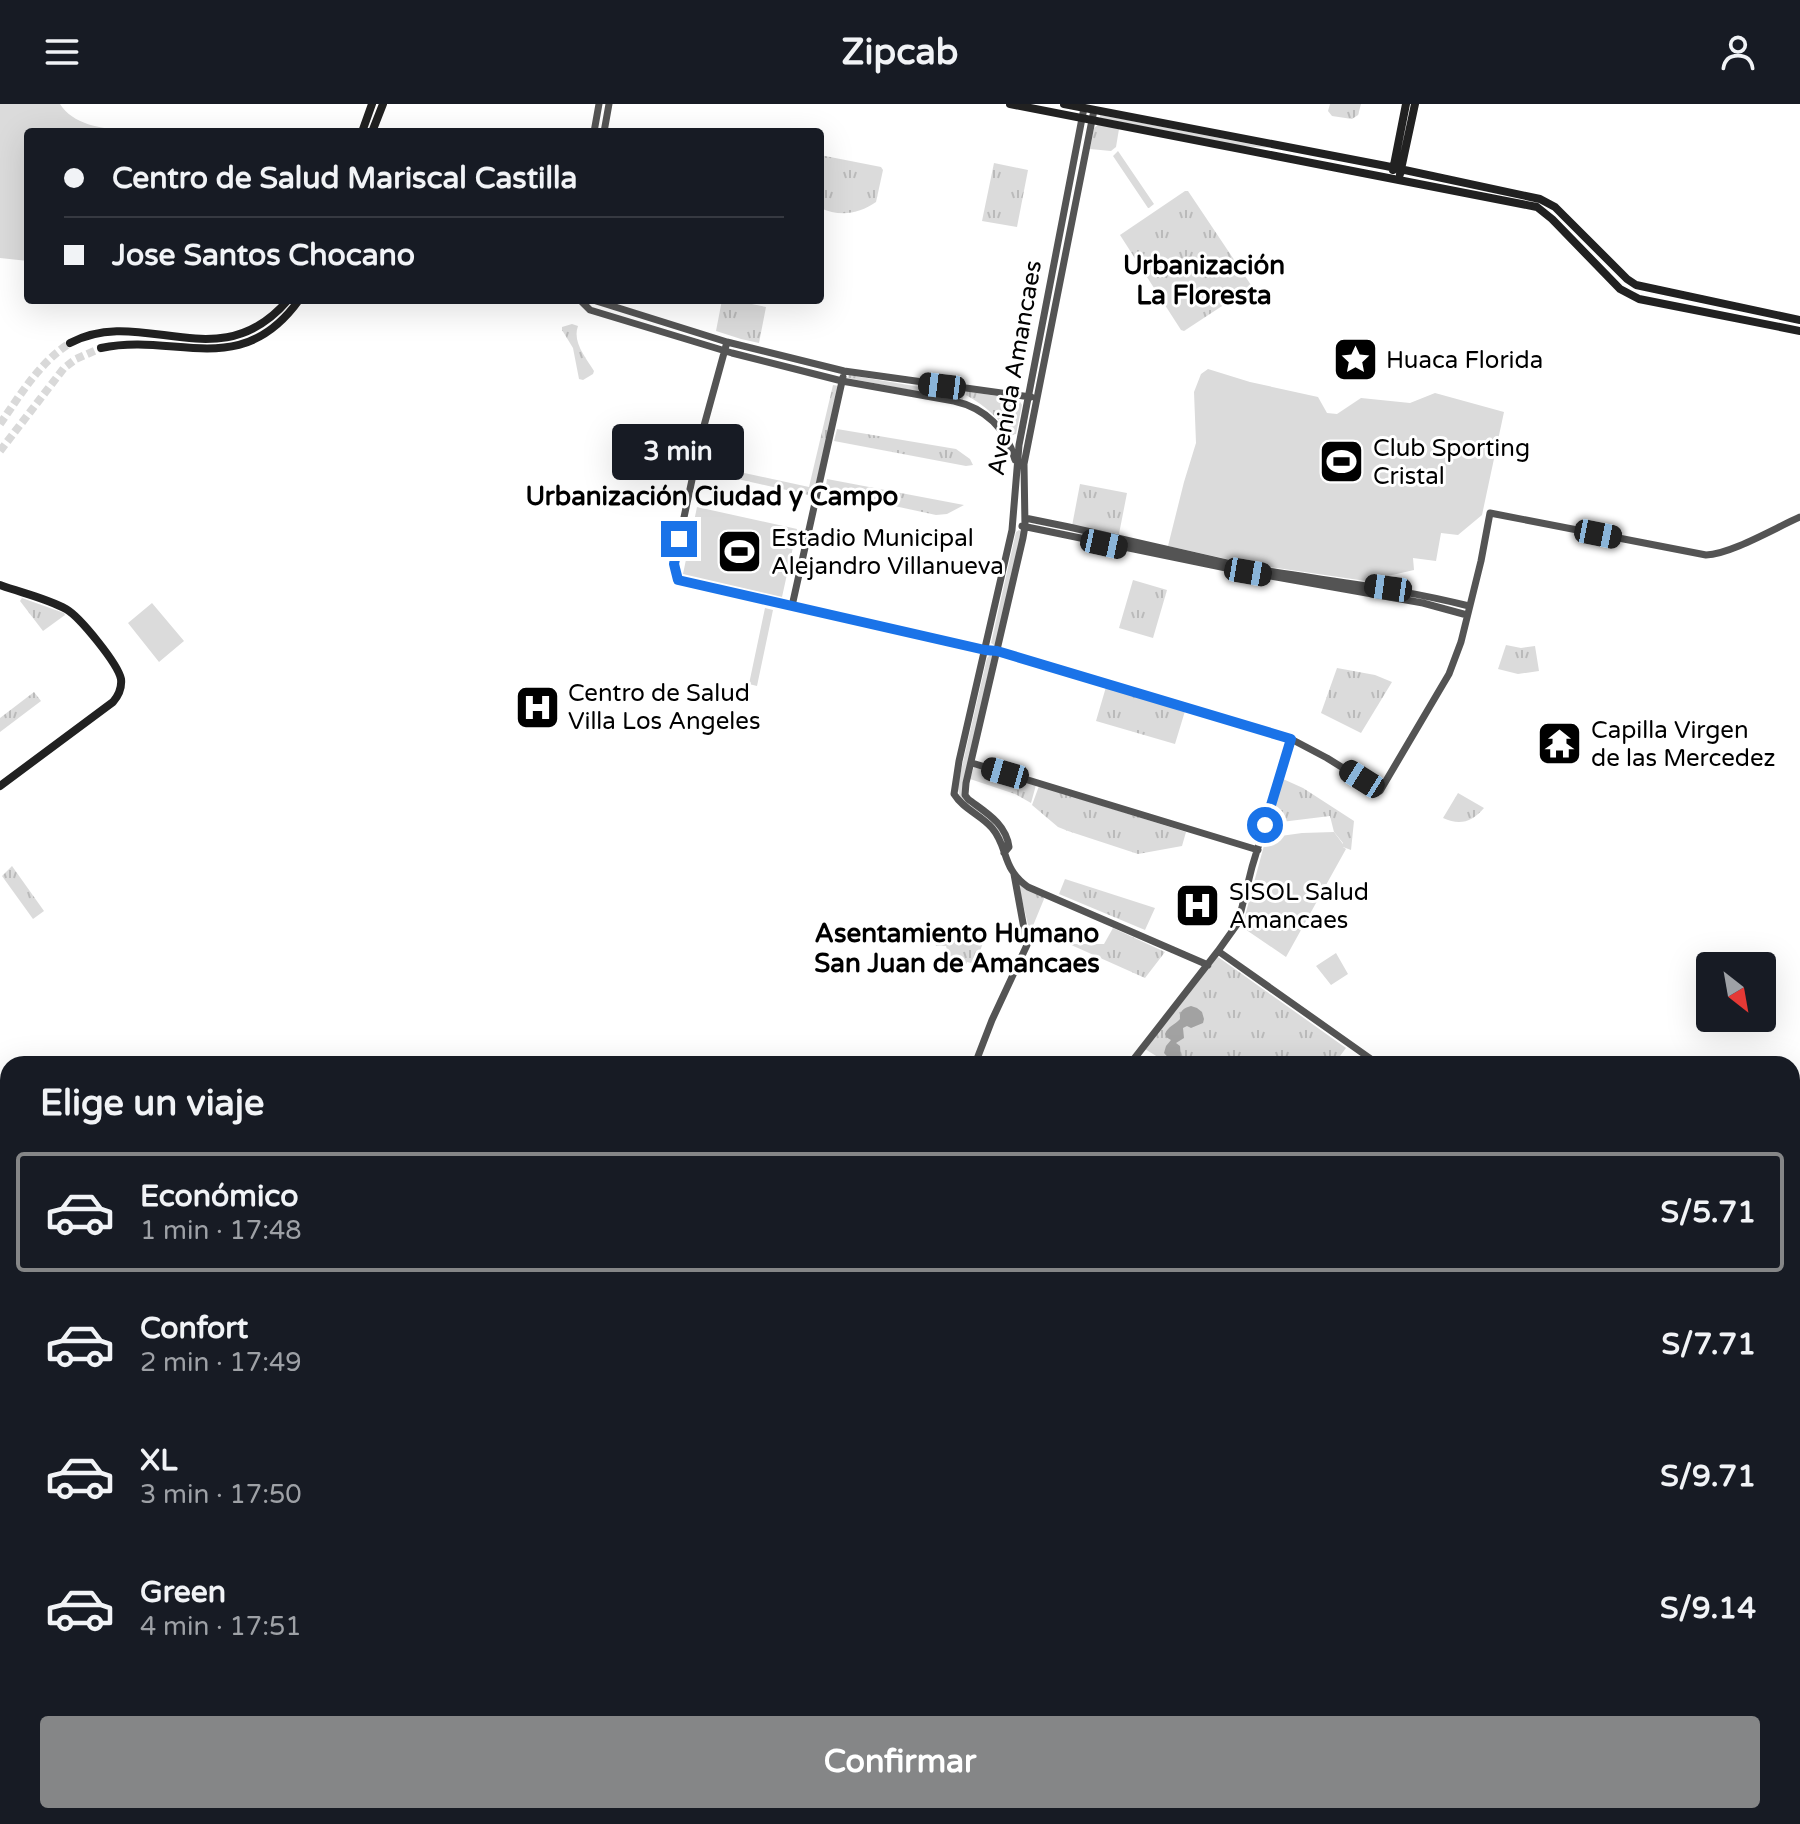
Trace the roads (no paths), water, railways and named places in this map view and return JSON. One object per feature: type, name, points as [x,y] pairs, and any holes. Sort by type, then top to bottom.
[{"type":"main road","points":[[363,128],[372,104]]},
{"type":"main road","points":[[374,128],[383,104]]},
{"type":"main road","points":[[1010,104],[1396,173]]},
{"type":"main road","points":[[1064,104],[1396,173],[1540,199],[1555,207],[1636,285],[1800,320]]},
{"type":"main road","points":[[1396,173],[1406,104]]},
{"type":"main road","points":[[1396,173],[1415,104]]},
{"type":"main road","points":[[1482,190],[1544,212],[1628,295],[1800,331]]},
{"type":"main road","points":[[70,343],[86,335],[114,331],[204,340],[227,338],[261,323],[284,304]]},
{"type":"main road","points":[[101,348],[121,345],[227,348],[266,332],[295,304]]},
{"type":"main road","points":[[0,585],[72,613],[112,661],[120,673],[121,682],[117,697],[0,786]]},
{"type":"street","points":[[595,128],[599,104]]},
{"type":"street","points":[[605,128],[609,104]]},
{"type":"street","name":"Avenida Amancaes","points":[[1006,850],[992,828],[962,804],[954,789],[1013,525],[1016,466],[1027,397],[1084,108]]},
{"type":"street","name":"Avenida Amancaes","points":[[978,1056],[1027,945],[1014,874],[1008,864],[1008,837],[995,818],[965,795],[966,783],[1025,522],[1024,464],[1094,110]]},
{"type":"street","points":[[584,304],[590,310],[844,371],[1037,398]]},
{"type":"street","points":[[604,304],[724,351],[842,381],[970,405],[992,419],[1004,434],[1013,451],[1016,466]]},
{"type":"street","points":[[727,342],[702,433],[674,564],[678,580],[997,651],[1291,739],[1380,791],[1449,674],[1459,651],[1490,513],[1706,555],[1729,550],[1800,517]]},
{"type":"street","points":[[792,606],[844,371]]},
{"type":"street","points":[[1013,525],[1025,522],[1219,567],[1387,592],[1423,603],[1468,611]]},
{"type":"street","points":[[1136,1056],[1238,923],[1291,739]]},
{"type":"street","points":[[972,763],[1258,850]]},
{"type":"street","points":[[1014,874],[1028,887],[1208,965]]},
{"type":"street","points":[[1218,951],[1367,1056]]},
{"type":"tunnel","points":[[0,424],[40,370],[70,343]]},
{"type":"tunnel","points":[[0,451],[64,368],[101,348]]},
{"type":"place","name":"Huaca Florida","points":[[1355,360]]},
{"type":"place","name":"Club Sporting Cristal","points":[[1342,462]]},
{"type":"place","name":"Estadio Municipal Alejandro Villanueva","points":[[740,552]]},
{"type":"place","name":"Centro de Salud Villa Los Angeles","points":[[537,707]]},
{"type":"place","name":"Capilla Virgen de las Mercedez","points":[[1560,744]]},
{"type":"place","name":"SISOL Salud Amancaes","points":[[1198,906]]},
{"type":"district","name":"Urbanización La Floresta","points":[[1204,280]]},
{"type":"district","name":"Urbanización Ciudad y Campo","points":[[712,496]]},
{"type":"district","name":"Asentamiento Humano San Juan de Amancaes","points":[[957,948]]}]
